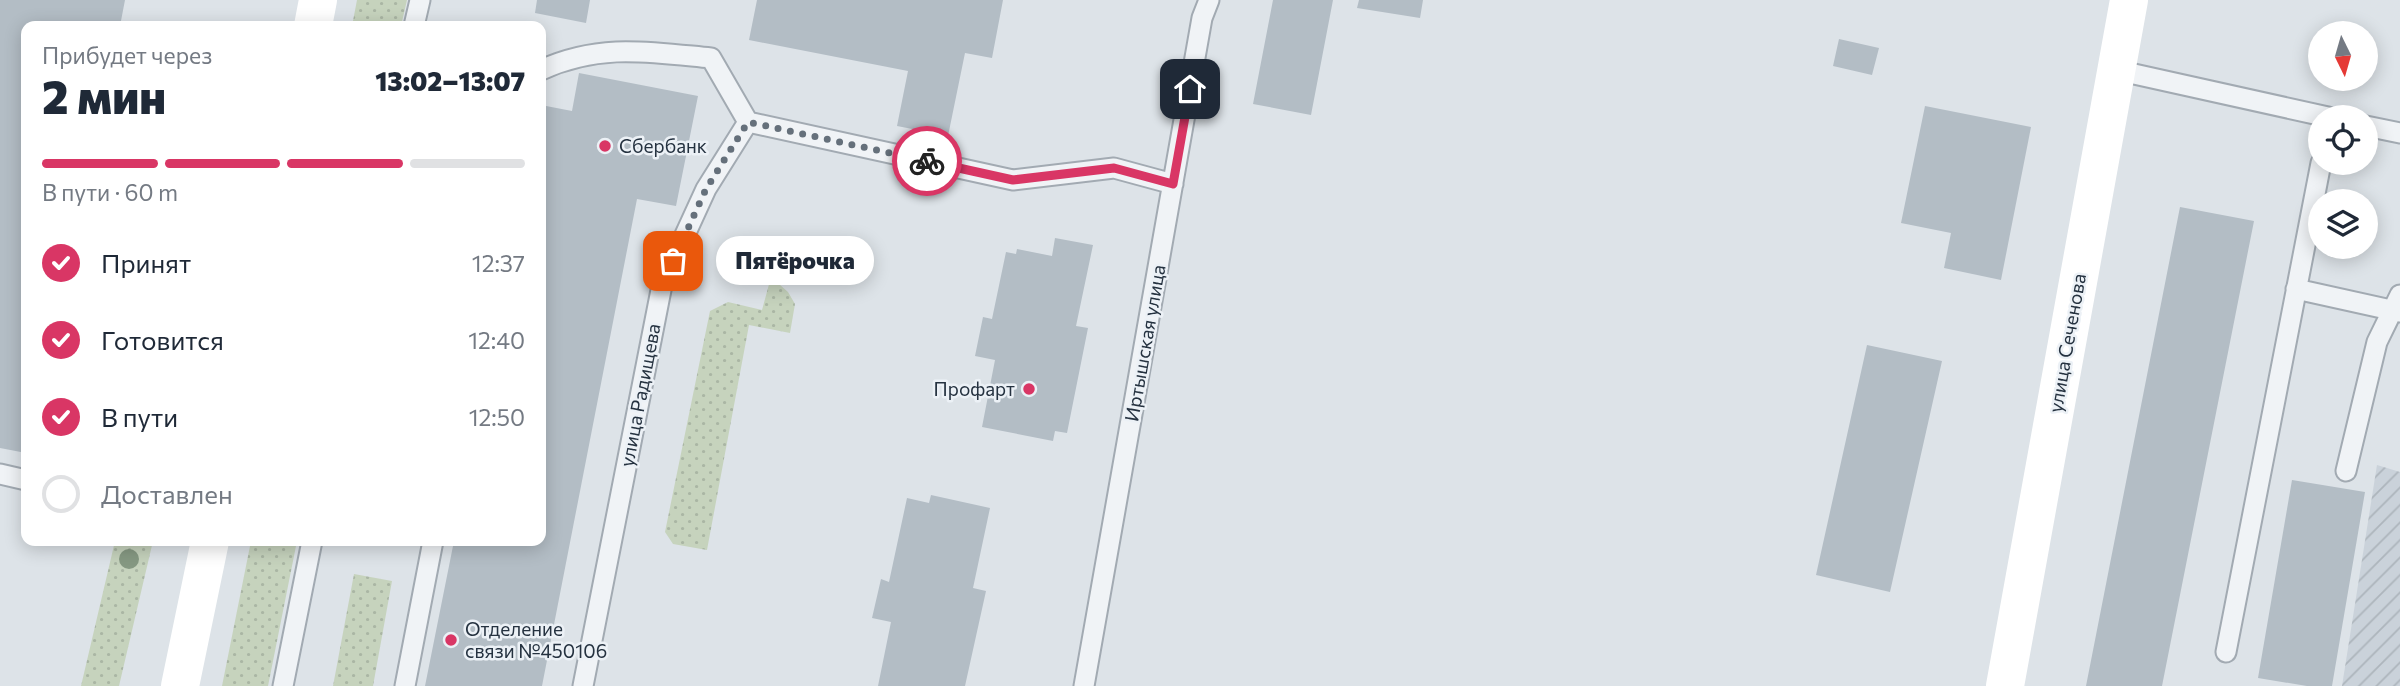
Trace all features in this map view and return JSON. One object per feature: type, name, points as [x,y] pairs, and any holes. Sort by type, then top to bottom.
[{"type":"street","points":[[314,21],[318,0]]},
{"type":"street","name":"улица Сеченова","points":[[2005,686],[2129,0]]},
{"type":"street","points":[[180,686],[209,546]]},
{"type":"lane","points":[[415,21],[420,0]]},
{"type":"lane","name":"Иртышская улица","points":[[1084,686],[1202,18],[1209,0]]},
{"type":"lane","points":[[546,68],[565,59],[624,50],[711,58],[748,122],[1013,180],[1114,168],[1173,184]]},
{"type":"lane","points":[[2116,70],[2308,113]]},
{"type":"lane","name":"улица Радищева","points":[[583,686],[662,285],[706,189],[748,122]]},
{"type":"lane","points":[[2378,128],[2400,133]]},
{"type":"lane","points":[[2226,652],[2319,175]]},
{"type":"lane","points":[[2296,289],[2398,306],[2377,342],[2346,471]]},
{"type":"lane","points":[[0,474],[21,479]]},
{"type":"lane","points":[[283,686],[311,546]]},
{"type":"lane","points":[[405,686],[432,546]]},
{"type":"shaded area","points":[[2377,465],[2400,472],[2400,686],[2342,686]]},
{"type":"green space","points":[[357,0],[407,0],[402,21],[353,21]]},
{"type":"green space","points":[[771,277],[788,292],[795,304],[790,333],[749,325],[707,550],[673,544],[665,532],[710,311],[728,302],[762,310]]},
{"type":"green space","points":[[114,546],[152,546],[119,686],[81,686]]},
{"type":"green space","points":[[250,546],[296,546],[268,686],[222,686]]},
{"type":"green space","points":[[354,574],[392,581],[373,686],[333,686]]},
{"type":"building","points":[[0,0],[125,0],[121,21],[21,21],[21,452],[0,448]]},
{"type":"building","points":[[537,0],[590,0],[586,23],[535,13]]},
{"type":"building","points":[[757,0],[1003,0],[992,58],[965,53],[948,136],[897,126],[908,71],[749,40]]},
{"type":"building","points":[[1273,0],[1333,0],[1311,115],[1253,104]]},
{"type":"building","points":[[1359,0],[1423,0],[1420,18],[1357,8]]},
{"type":"building","points":[[1839,39],[1879,48],[1872,75],[1833,66]]},
{"type":"building","points":[[579,73],[698,96],[676,206],[637,199],[542,686],[425,686],[453,546],[546,546],[546,106],[572,111]]},
{"type":"building","points":[[1925,106],[2031,127],[2001,280],[1944,268],[1951,233],[1901,223]]},
{"type":"building","points":[[2180,207],[2254,221],[2162,686],[2086,686]]},
{"type":"building","points":[[1055,238],[1093,245],[1076,326],[1088,328],[1067,433],[1055,431],[1053,441],[982,427],[995,360],[975,356],[983,317],[992,319],[1006,252],[1016,254],[1017,249],[1052,256]]},
{"type":"building","points":[[1867,345],[1942,361],[1890,592],[1816,575]]},
{"type":"building","points":[[2292,480],[2365,492],[2332,686],[2307,686],[2258,678]]},
{"type":"building","points":[[931,495],[990,508],[973,588],[986,591],[965,686],[878,686],[891,622],[872,618],[881,579],[889,582],[907,498],[929,503]]},
{"type":"way so far","points":[[673,261],[706,189],[748,122],[927,161]]},
{"type":"place","name":"Сбербанк","points":[[605,146]]},
{"type":"place","name":"Пятёрочка","points":[[673,261]]},
{"type":"place","name":"Профарт","points":[[1029,389]]},
{"type":"place","name":"Отделение связи №450106","points":[[451,640]]},
{"type":"route","points":[[927,161],[1013,180],[1114,168],[1173,184],[1190,89]]}]
